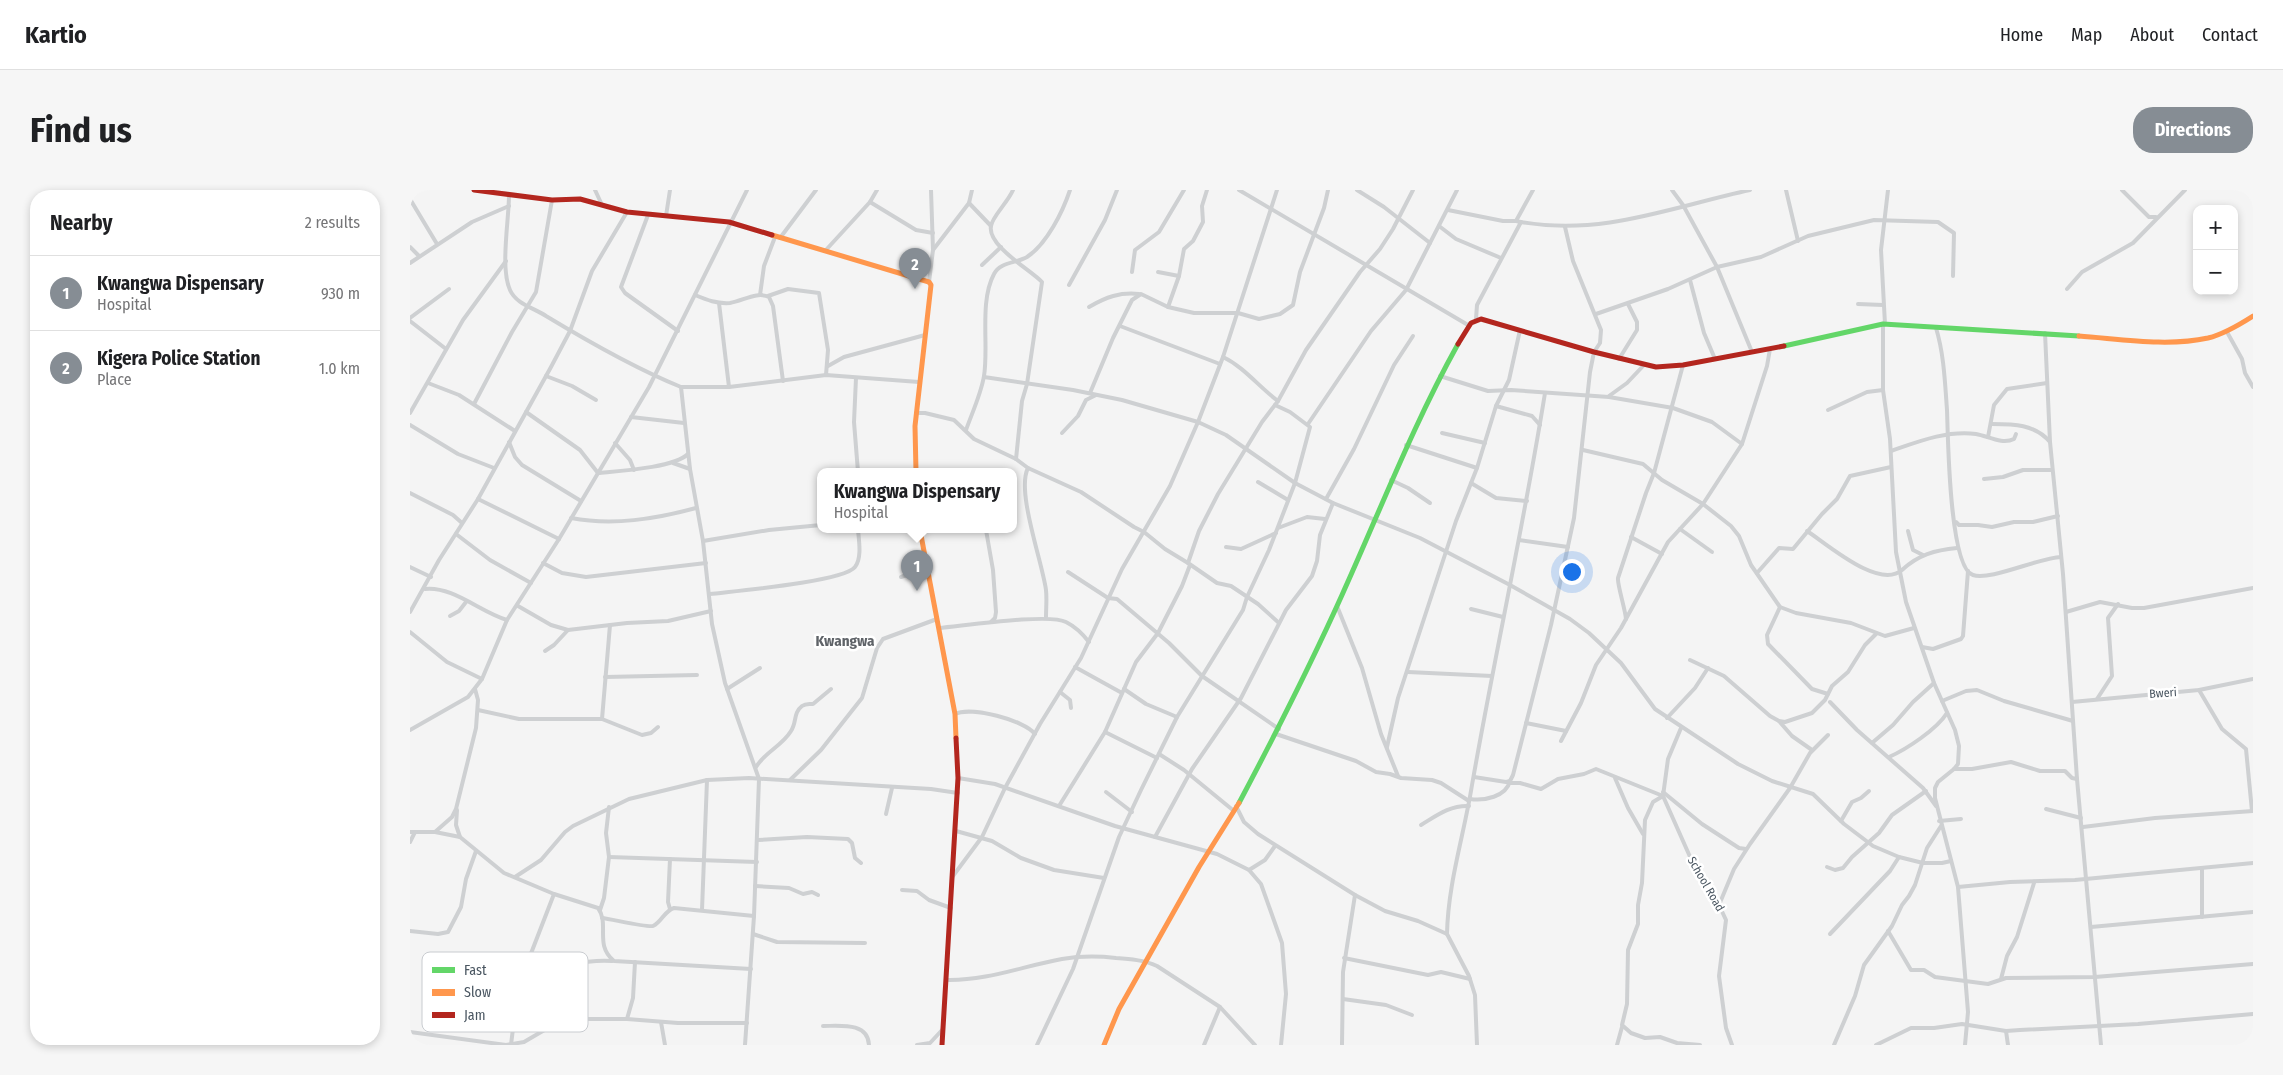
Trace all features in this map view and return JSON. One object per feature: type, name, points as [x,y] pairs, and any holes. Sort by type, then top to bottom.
[{"type":"street","points":[[474,190],[552,200],[580,199],[627,212],[729,222],[930,282]]},
{"type":"street","points":[[517,190],[511,196],[508,206],[506,260],[510,289],[519,300],[655,376],[681,387],[729,388],[826,376],[919,382]]},
{"type":"street","points":[[594,190],[602,205]]},
{"type":"street","points":[[666,216],[670,190]]},
{"type":"street","points":[[410,730],[461,702],[476,689],[507,620],[518,606],[559,539],[655,376],[746,190]]},
{"type":"street","points":[[760,295],[764,266],[778,237],[816,190]]},
{"type":"street","points":[[825,251],[870,202],[877,190]]},
{"type":"street","points":[[916,468],[916,413],[931,284],[933,250],[931,190]]},
{"type":"street","points":[[933,250],[969,203],[972,190]]},
{"type":"street","points":[[1013,190],[991,226],[991,234],[1016,262],[1042,282],[1027,384],[1022,401],[1016,459]]},
{"type":"street","points":[[966,430],[984,377],[984,333],[987,295],[994,274],[998,269],[1029,255],[1044,239],[1058,220],[1070,190]]},
{"type":"street","points":[[1069,285],[1105,220],[1117,190]]},
{"type":"street","points":[[1132,272],[1135,250],[1156,235],[1184,190]]},
{"type":"street","points":[[1168,307],[1179,276],[1184,249],[1193,241],[1204,219],[1202,206],[1207,190]]},
{"type":"street","points":[[1239,190],[1468,325]]},
{"type":"street","points":[[953,876],[982,838],[1005,788],[1089,642],[1122,569],[1160,506],[1198,422],[1220,364],[1277,190]]},
{"type":"street","points":[[1089,307],[1108,297],[1124,292],[1141,294],[1168,307],[1194,313],[1238,313],[1259,319],[1266,319],[1280,314],[1293,305],[1300,272],[1324,208],[1328,190]]},
{"type":"street","points":[[1357,190],[1430,243]]},
{"type":"street","points":[[1059,806],[1104,732],[1136,662],[1158,633],[1180,591],[1208,512],[1262,422],[1276,403],[1306,350],[1399,220],[1413,190]]},
{"type":"street","points":[[1308,424],[1371,331],[1406,290],[1458,190]]},
{"type":"street","points":[[1476,319],[1477,304],[1533,190]]},
{"type":"street","points":[[1672,190],[1683,205],[1717,267],[1752,352]]},
{"type":"street","points":[[1448,210],[1503,221],[1566,227],[1637,219],[1683,205],[1750,190]]},
{"type":"street","points":[[1786,190],[1798,241]]},
{"type":"street","points":[[1888,190],[1881,250],[1884,324],[1883,390],[1891,451],[1896,552],[1906,602],[1914,628],[1959,746],[1960,759],[1954,769],[1941,779],[1936,786],[1936,806],[1958,887],[1968,1024],[1965,1045]]},
{"type":"street","points":[[2122,190],[2149,217],[2156,217],[2164,213],[2185,190]]},
{"type":"street","points":[[410,199],[437,244]]},
{"type":"street","points":[[474,404],[512,332],[536,292],[540,278],[552,200]]},
{"type":"street","points":[[870,202],[916,230],[933,233]]},
{"type":"street","points":[[969,203],[991,226]]},
{"type":"street","points":[[410,263],[472,222],[508,206]]},
{"type":"street","points":[[410,612],[478,499],[546,376],[570,330],[592,271],[627,212]]},
{"type":"street","points":[[648,214],[621,288],[625,293],[678,331]]},
{"type":"street","points":[[2067,289],[2082,272],[2133,242],[2146,231],[2156,217]]},
{"type":"street","points":[[1596,314],[1690,280],[1717,267],[1747,262],[1816,234],[1884,219],[1938,222],[1952,230],[1954,233],[1954,276]]},
{"type":"street","points":[[1439,226],[1456,239],[1501,258]]},
{"type":"street","points":[[1421,825],[1450,808],[1492,797],[1506,789],[1510,782],[1526,723],[1574,518],[1594,352],[1601,336],[1596,314],[1573,261],[1566,227]]},
{"type":"street","points":[[410,247],[419,256]]},
{"type":"street","points":[[982,265],[1001,247]]},
{"type":"street","points":[[410,413],[446,349],[486,286],[506,260]]},
{"type":"street","points":[[1158,272],[1179,276]]},
{"type":"street","points":[[1690,280],[1704,333],[1715,359]]},
{"type":"street","points":[[446,349],[410,319],[449,289]]},
{"type":"street","points":[[695,295],[719,303],[730,303],[760,295],[768,296],[788,289],[819,293],[827,342],[828,366],[826,376]]},
{"type":"street","points":[[1090,393],[1113,338],[1132,300],[1141,294]]},
{"type":"street","points":[[768,296],[773,306],[783,381]]},
{"type":"street","points":[[719,303],[729,388]]},
{"type":"street","points":[[1619,359],[1637,330],[1638,322],[1628,304]]},
{"type":"street","points":[[1858,304],[1883,305]]},
{"type":"street","points":[[1104,1045],[1115,1018],[1208,853],[1235,809],[1277,731],[1337,604],[1406,445],[1468,325],[1476,319],[1484,318],[1619,359],[1656,366],[1683,365],[1770,349],[1884,324],[2158,341],[2199,340],[2227,332],[2253,316]]},
{"type":"street","points":[[1120,326],[1220,364]]},
{"type":"street","points":[[1936,328],[1942,360],[1948,434],[1948,469],[1957,548],[1968,571],[1972,575],[1989,575],[2044,559],[2061,557]]},
{"type":"street","points":[[1387,747],[1398,698],[1446,553],[1463,502],[1477,468],[1496,406],[1509,380],[1520,330]]},
{"type":"street","points":[[2227,332],[2242,359],[2245,373],[2253,388]]},
{"type":"street","points":[[2045,333],[2052,470],[2058,516],[2073,721],[2101,1045]]},
{"type":"street","points":[[828,366],[844,357],[924,335]]},
{"type":"street","points":[[1326,499],[1354,449],[1394,365],[1413,336]]},
{"type":"street","points":[[1561,741],[1581,702],[1592,674],[1608,650],[1662,554],[1674,535],[1703,504],[1742,444],[1767,366],[1770,349]]},
{"type":"street","points":[[1037,1045],[1077,957],[1104,878],[1124,828],[1158,756],[1177,718],[1244,610],[1247,597],[1276,533],[1295,483],[1310,432],[1308,424],[1276,403],[1239,366],[1222,357]]},
{"type":"street","points":[[1609,397],[1627,384],[1644,365]]},
{"type":"street","points":[[1626,619],[1622,594],[1617,581],[1654,473],[1683,365]]},
{"type":"street","points":[[546,376],[572,386],[596,400]]},
{"type":"street","points":[[1440,376],[1488,391],[1588,395],[1673,408],[1712,422],[1742,444]]},
{"type":"street","points":[[984,377],[1090,393],[1122,400],[1198,422],[1226,435],[1295,483],[1333,503],[1374,518],[1446,553],[1553,609],[1589,632],[1608,650],[1633,678],[1649,704],[1667,718],[1738,764],[1790,788],[1813,794],[1868,844],[1899,857],[1923,863],[1952,861]]},
{"type":"street","points":[[856,378],[854,422],[858,468]]},
{"type":"street","points":[[428,383],[446,389],[474,404],[515,431]]},
{"type":"street","points":[[1988,437],[1992,424],[1994,405],[2007,389],[2047,383]]},
{"type":"street","points":[[681,387],[690,469],[703,541],[717,649],[728,689],[759,779],[757,862],[745,1045]]},
{"type":"street","points":[[1828,410],[1867,392],[1883,390]]},
{"type":"street","points":[[1477,1045],[1475,995],[1470,979],[1447,934],[1449,894],[1474,777],[1503,617],[1527,501],[1545,393]]},
{"type":"street","points":[[1062,433],[1078,416],[1086,400],[1096,395]]},
{"type":"street","points":[[1496,406],[1532,416],[1540,425]]},
{"type":"street","points":[[526,412],[580,450],[598,473]]},
{"type":"street","points":[[916,413],[946,417],[954,420],[986,446],[1081,492],[1217,582],[1231,586],[1279,623]]},
{"type":"street","points":[[631,417],[684,423]]},
{"type":"street","points":[[1992,424],[2025,426],[2037,431],[2050,442]]},
{"type":"street","points":[[410,425],[458,454],[494,468]]},
{"type":"street","points":[[1442,433],[1485,443]]},
{"type":"street","points":[[1891,451],[1948,434],[1975,434],[2006,442],[2014,439],[2016,434]]},
{"type":"street","points":[[509,442],[515,457],[522,465],[581,501]]},
{"type":"street","points":[[615,443],[630,460],[634,470]]},
{"type":"street","points":[[1406,445],[1477,468]]},
{"type":"street","points":[[1583,450],[1634,461],[1649,467],[1674,488],[1703,504],[1735,530],[1745,554],[1780,607],[1796,613],[1851,623],[1876,634],[1892,635],[1914,628]]},
{"type":"street","points":[[598,473],[634,470],[673,463],[682,460],[688,454]]},
{"type":"street","points":[[673,463],[690,469]]},
{"type":"street","points":[[1757,573],[1778,549],[1782,547],[1793,550],[1837,499],[1850,476],[1891,467]]},
{"type":"street","points":[[1028,468],[1024,477],[1026,500],[1046,589],[1046,617]]},
{"type":"street","points":[[1984,479],[2003,477],[2023,470],[2052,470]]},
{"type":"street","points":[[1392,480],[1430,503]]},
{"type":"street","points":[[1258,482],[1288,500]]},
{"type":"street","points":[[1471,484],[1496,498],[1527,501]]},
{"type":"street","points":[[410,493],[453,515],[462,523]]},
{"type":"street","points":[[478,499],[559,539]]},
{"type":"street","points":[[1155,837],[1189,774],[1238,702],[1286,610],[1314,571],[1318,561],[1320,534],[1333,503]]},
{"type":"street","points":[[571,518],[591,522],[618,522],[666,516],[696,508]]},
{"type":"street","points":[[1954,520],[1958,525],[1978,524],[1990,527],[2004,526],[2014,522],[2033,522],[2058,516]]},
{"type":"street","points":[[1278,528],[1307,517],[1325,519]]},
{"type":"street","points":[[703,541],[770,530],[817,525]]},
{"type":"street","points":[[1680,529],[1712,552]]},
{"type":"street","points":[[1808,531],[1860,567],[1873,573],[1884,575],[1901,571],[1905,565],[1932,551],[1957,548]]},
{"type":"street","points":[[1908,531],[1912,548],[1923,555]]},
{"type":"street","points":[[710,594],[822,580],[847,573],[858,562],[858,533]]},
{"type":"street","points":[[921,533],[954,714],[958,778],[942,1045]]},
{"type":"street","points":[[987,533],[993,570],[996,612],[995,618],[991,622]]},
{"type":"street","points":[[1226,547],[1241,549],[1276,533]]},
{"type":"street","points":[[456,534],[490,560],[531,583]]},
{"type":"street","points":[[1631,537],[1662,554]]},
{"type":"street","points":[[1519,540],[1568,547]]},
{"type":"street","points":[[544,563],[562,573],[586,577],[706,563]]},
{"type":"street","points":[[410,567],[431,577]]},
{"type":"street","points":[[901,578],[927,568]]},
{"type":"street","points":[[1922,647],[1933,649],[1961,639],[1963,636],[1968,571]]},
{"type":"street","points":[[1068,572],[1108,598],[1117,599],[1158,633],[1202,676],[1277,731],[1356,761],[1376,772],[1398,777],[1432,780],[1469,802]]},
{"type":"street","points":[[2066,612],[2100,602],[2132,608],[2144,608],[2253,588]]},
{"type":"street","points":[[425,589],[444,590],[495,617],[507,620]]},
{"type":"street","points":[[450,616],[459,611],[466,602]]},
{"type":"street","points":[[1337,604],[1362,668],[1398,777]]},
{"type":"street","points":[[2097,699],[2112,676],[2108,618],[2118,604]]},
{"type":"street","points":[[518,606],[551,625],[568,630],[668,621],[711,611]]},
{"type":"street","points":[[1780,607],[1766,638],[1768,644],[1812,689],[1828,694]]},
{"type":"street","points":[[1470,609],[1503,617]]},
{"type":"street","points":[[939,628],[991,622],[1033,620],[1046,617],[1066,622],[1078,628],[1089,642]]},
{"type":"street","points":[[788,781],[796,776],[821,750],[862,698],[878,648],[883,639],[897,632],[912,630],[937,619]]},
{"type":"street","points":[[602,719],[610,625]]},
{"type":"street","points":[[545,651],[554,645],[568,630]]},
{"type":"street","points":[[410,632],[447,662],[482,679]]},
{"type":"street","points":[[1779,721],[1788,722],[1808,716],[1825,700],[1832,686],[1848,672],[1866,645],[1876,634]]},
{"type":"street","points":[[1690,660],[1724,676],[1770,716],[1779,721],[1792,736],[1812,750]]},
{"type":"street","points":[[1075,667],[1177,718]]},
{"type":"street","points":[[728,689],[760,668]]},
{"type":"street","points":[[1667,718],[1695,688],[1708,668]]},
{"type":"street","points":[[1408,672],[1492,676]]},
{"type":"street","points":[[605,677],[697,675]]},
{"type":"street","name":"Bweri","points":[[2072,702],[2199,690],[2253,679]]},
{"type":"street","points":[[1872,743],[1893,725],[1913,702],[1934,683]]},
{"type":"street","points":[[460,837],[456,825],[458,803],[476,728],[478,710],[476,689]]},
{"type":"street","points":[[756,767],[764,756],[774,750],[790,733],[794,727],[796,713],[801,706],[813,704],[831,689]]},
{"type":"street","points":[[1942,701],[1966,691],[1977,690],[2004,701],[2073,721]]},
{"type":"street","points":[[2083,828],[2155,818],[2253,811],[2246,749],[2222,728],[2199,690]]},
{"type":"street","points":[[1060,692],[1070,700],[1071,708]]},
{"type":"street","points":[[1830,702],[1872,743],[1926,791],[1936,806]]},
{"type":"street","points":[[478,710],[519,719],[602,719],[639,734],[651,733],[658,728]]},
{"type":"street","points":[[954,714],[964,711],[984,712],[1028,728],[1035,734]]},
{"type":"street","points":[[1889,757],[1929,731],[1947,713]]},
{"type":"street","points":[[1526,723],[1566,731]]},
{"type":"street","points":[[1617,1045],[1627,1004],[1628,950],[1638,924],[1638,905],[1642,883],[1643,834],[1648,810],[1663,794],[1668,759],[1681,728]]},
{"type":"street","points":[[1104,732],[1158,756],[1189,774],[1235,809],[1244,822],[1275,846],[1354,895],[1385,911],[1418,921],[1447,934]]},
{"type":"street","points":[[1719,905],[1734,869],[1746,850],[1790,788],[1812,750],[1828,735]]},
{"type":"street","points":[[1954,769],[1972,769],[2013,762],[2040,771],[2065,771],[2072,778],[2078,779]]},
{"type":"street","points":[[1474,777],[1520,783],[1541,789],[1558,779],[1584,774],[1593,769],[1601,769],[1616,778],[1663,794],[1706,826],[1746,850]]},
{"type":"street","points":[[958,778],[983,781],[1124,828],[1217,854],[1249,870],[1261,884],[1282,943],[1286,994],[1281,1045]]},
{"type":"street","points":[[1616,778],[1628,808],[1643,834]]},
{"type":"street","points":[[515,877],[540,860],[570,828],[609,807],[636,797],[707,780],[759,779],[958,793]]},
{"type":"street","points":[[702,910],[707,780]]},
{"type":"street","points":[[886,814],[892,788]]},
{"type":"street","points":[[1841,821],[1852,802],[1861,798],[1869,791]]},
{"type":"street","points":[[1827,867],[1835,870],[1843,869],[1882,830],[1892,815],[1926,791]]},
{"type":"street","points":[[1106,792],[1132,812]]},
{"type":"street","name":"School Road","points":[[1663,794],[1699,877],[1719,905],[1726,926],[1719,964],[1719,976],[1726,1028],[1732,1045]]},
{"type":"street","points":[[435,832],[452,817],[458,803]]},
{"type":"street","points":[[609,807],[606,833],[609,856],[604,898],[600,910],[605,949],[614,961]]},
{"type":"street","points":[[2046,809],[2082,818]]},
{"type":"street","points":[[1940,823],[1961,819]]},
{"type":"street","points":[[1834,1045],[1835,1038],[1854,996],[1864,965],[1912,892],[1929,844],[1940,823]]},
{"type":"street","points":[[956,831],[992,841],[1021,858],[1054,870],[1104,878]]},
{"type":"street","points":[[410,832],[435,832],[460,837],[500,871],[554,894],[596,907],[600,910]]},
{"type":"street","points":[[410,842],[416,832]]},
{"type":"street","points":[[758,840],[807,837],[848,839],[852,843],[854,858],[862,862]]},
{"type":"street","points":[[1249,870],[1265,860],[1275,846]]},
{"type":"street","points":[[410,931],[438,934],[448,932],[461,907],[466,879],[476,851]]},
{"type":"street","points":[[609,856],[757,862]]},
{"type":"street","points":[[1830,934],[1890,871],[1899,857]]},
{"type":"street","points":[[670,859],[668,902],[670,909]]},
{"type":"street","points":[[1958,887],[2010,882],[2034,883],[2253,864]]},
{"type":"street","points":[[2202,868],[2202,917]]},
{"type":"street","points":[[2001,980],[2006,959],[2017,937],[2034,883]]},
{"type":"street","points":[[755,886],[789,888],[803,894],[812,892],[818,896]]},
{"type":"street","points":[[902,890],[917,891],[929,900],[951,908]]},
{"type":"street","points":[[531,952],[554,894]]},
{"type":"street","points":[[1342,1045],[1344,958],[1354,895]]},
{"type":"street","points":[[602,918],[651,926],[670,909],[702,910],[720,914],[754,916]]},
{"type":"street","points":[[2091,927],[2253,912]]},
{"type":"street","points":[[1888,931],[1911,970],[1924,970],[1936,977],[1988,984],[2001,980],[2095,977],[2253,964]]},
{"type":"street","points":[[753,934],[778,942],[866,943]]},
{"type":"street","points":[[946,980],[977,980],[1044,962],[1077,957],[1128,958],[1157,966],[1220,1006],[1255,1045]]},
{"type":"street","points":[[1344,958],[1428,975],[1441,972],[1470,979]]},
{"type":"street","points":[[588,962],[600,960],[751,969]]},
{"type":"street","points":[[627,1019],[633,998],[635,962]]},
{"type":"street","points":[[1343,999],[1386,1005],[1412,1015]]},
{"type":"street","points":[[1204,1045],[1220,1006]]},
{"type":"street","points":[[1876,1045],[1888,1041],[1909,1028],[1934,1028],[1968,1024],[2006,1031],[2138,1024],[2253,1014]]},
{"type":"street","points":[[588,1020],[627,1019],[661,1022],[747,1023]]},
{"type":"street","points":[[661,1022],[664,1045]]},
{"type":"street","points":[[823,1026],[860,1029],[866,1034],[869,1045]]},
{"type":"street","points":[[1622,1027],[1645,1038],[1660,1037],[1677,1043],[1700,1045]]},
{"type":"street","points":[[917,1045],[929,1044],[943,1028]]},
{"type":"street","points":[[2006,1031],[2008,1045]]},
{"type":"street","points":[[410,1032],[511,1045],[524,1042],[541,1032]]},
{"type":"street","points":[[511,1045],[512,1032]]},
{"type":"street","points":[[454,1039],[454,1045]]},
{"type":"traffic: fast","points":[[1784,346],[1883,324],[2079,336]]},
{"type":"traffic: fast","points":[[1239,803],[1317,648],[1426,406],[1458,344]]},
{"type":"traffic: slow","points":[[772,235],[929,282],[931,285],[915,426],[916,468]]},
{"type":"traffic: slow","points":[[2079,336],[2144,342],[2192,341],[2220,334],[2253,316]]},
{"type":"traffic: slow","points":[[921,533],[955,714],[956,738]]},
{"type":"traffic: slow","points":[[1104,1045],[1119,1009],[1199,867],[1239,803]]},
{"type":"traffic: jam","points":[[474,190],[552,200],[580,199],[627,212],[729,222],[772,235]]},
{"type":"traffic: jam","points":[[1458,344],[1471,323],[1481,319],[1594,352],[1656,367],[1683,365],[1784,346]]},
{"type":"traffic: jam","points":[[942,1045],[958,778],[956,738]]},
{"type":"place","name":"Kigera Police Station","points":[[915,289]]},
{"type":"place","name":"Kwangwa Dispensary","points":[[917,591]]},
{"type":"district","name":"Kwangwa","points":[[845,641]]}]
